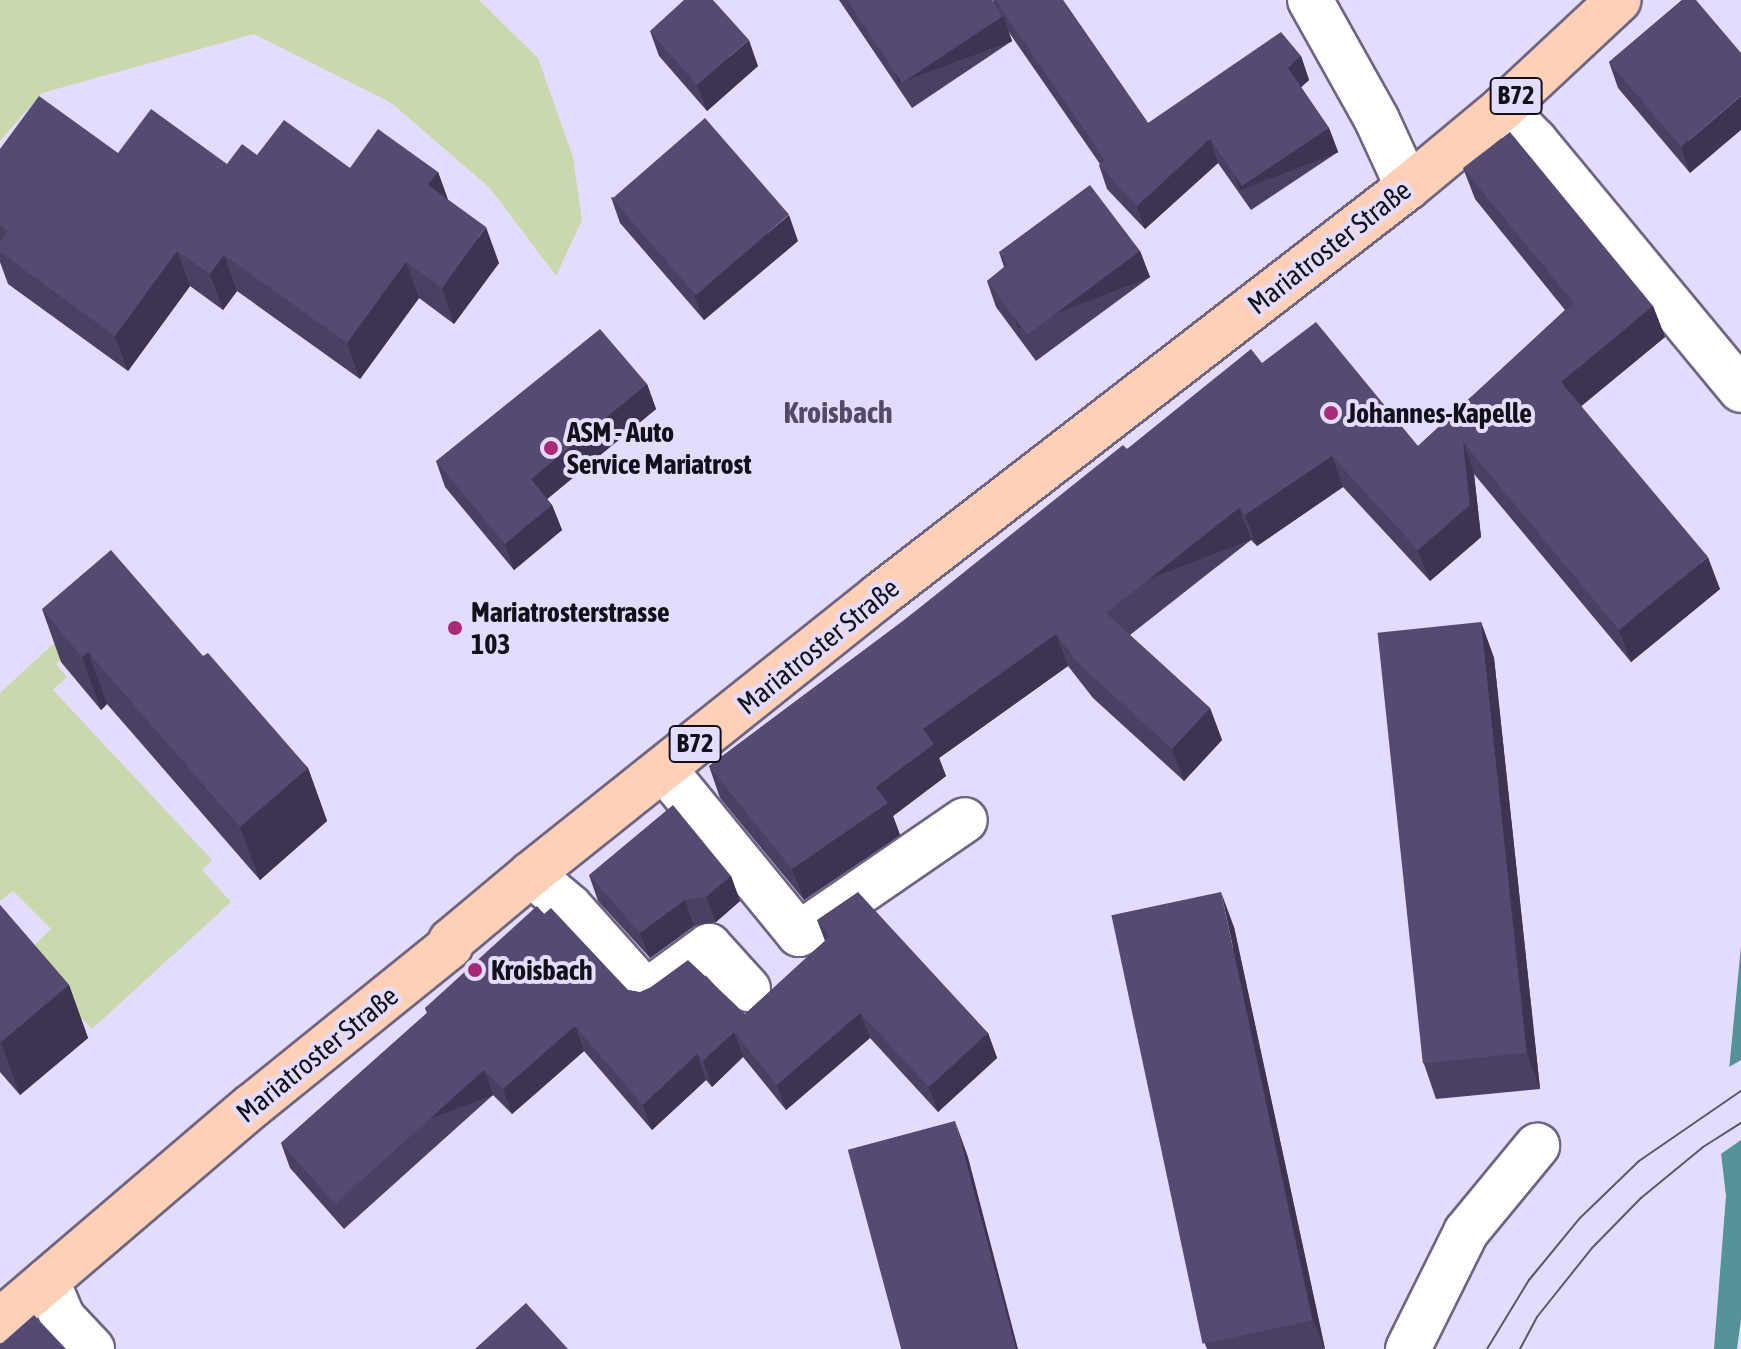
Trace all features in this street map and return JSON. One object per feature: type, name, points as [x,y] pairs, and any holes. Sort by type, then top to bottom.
[{"type":"main road","name":"Mariatroster Straße","points":[[0,1321],[252,1106],[450,946],[451,941],[531,874],[879,596],[1408,187],[1503,108],[1619,0]]},
{"type":"street","points":[[1310,0],[1377,120],[1408,187]]},
{"type":"street","points":[[1503,108],[1535,141],[1741,390]]},
{"type":"street","points":[[664,769],[799,934],[965,820]]},
{"type":"street","points":[[531,874],[569,906],[646,992],[709,946],[748,989]]},
{"type":"street","points":[[1408,1349],[1466,1232],[1537,1146]]},
{"type":"street","points":[[47,1281],[62,1317],[92,1349]]},
{"type":"shaded area","points":[[0,0],[479,0],[538,58],[573,157],[582,220],[556,276],[490,188],[390,102],[254,34],[42,93],[0,141]]},
{"type":"shaded area","points":[[104,597],[115,609],[56,664],[67,677],[53,690],[212,860],[202,870],[231,902],[92,1029],[24,955],[51,929],[13,891],[0,901],[0,693]]},
{"type":"shaded area","points":[[1741,946],[1741,1319],[1737,1349],[1714,1349],[1726,1196],[1721,1153]]},
{"type":"pier","points":[[1741,1060],[1741,1140],[1718,1156],[1724,1070]]},
{"type":"building","points":[[684,0],[713,0],[749,40],[697,85],[650,31]]},
{"type":"building","points":[[847,0],[992,0],[1003,16],[902,83]]},
{"type":"building","points":[[995,0],[1063,0],[1148,123],[1281,32],[1301,56],[1288,68],[1329,128],[1242,186],[1210,139],[1137,206],[1099,165],[1105,160]]},
{"type":"building","points":[[1682,0],[1696,0],[1741,53],[1741,96],[1681,147],[1609,62]]},
{"type":"building","points":[[39,96],[118,153],[151,109],[227,164],[242,144],[257,155],[284,120],[350,168],[378,129],[438,172],[428,185],[486,227],[442,288],[406,262],[347,343],[224,255],[210,274],[177,251],[115,336],[0,252],[0,242],[8,231],[0,225],[0,149]]},
{"type":"building","points":[[705,118],[789,215],[696,295],[612,199]]},
{"type":"building","points":[[1510,132],[1653,306],[1561,382],[1708,557],[1619,630],[1463,442],[1470,505],[1418,550],[1332,456],[1245,515],[1239,508],[1106,613],[1210,708],[1172,749],[1081,666],[1056,634],[923,729],[934,744],[876,787],[888,803],[792,869],[709,766],[903,621],[1123,445],[1127,449],[1251,349],[1262,363],[1316,322],[1418,446],[1574,303],[1463,168]]},
{"type":"building","points":[[1090,185],[1140,251],[1027,335],[987,281],[1008,265],[999,252]]},
{"type":"building","name":"ASM - Auto Service Mariatrost","points":[[600,329],[647,384],[531,479],[552,505],[505,544],[436,461]]},
{"type":"building","points":[[111,550],[203,656],[208,653],[308,768],[240,827],[88,652],[82,657],[42,609]]},
{"type":"building","points":[[1481,622],[1526,1053],[1423,1063],[1378,633]]},
{"type":"building","points":[[673,805],[731,876],[706,897],[685,900],[640,933],[589,875]]},
{"type":"building","points":[[858,892],[988,1033],[929,1087],[860,1013],[777,1085],[734,1032],[703,1061],[697,1054],[643,1105],[575,1026],[503,1089],[484,1070],[335,1204],[281,1143],[428,1012],[425,1008],[537,906],[544,914],[551,908],[628,990],[640,992],[651,987],[688,960],[745,1014],[829,937],[817,920]]},
{"type":"building","points":[[1221,892],[1312,1320],[1203,1344],[1111,915]]},
{"type":"building","points":[[0,905],[69,985],[1,1042],[0,1041]]},
{"type":"building","points":[[955,1121],[1016,1349],[901,1349],[848,1150]]},
{"type":"building","points":[[526,1303],[568,1349],[475,1349]]},
{"type":"building","points":[[34,1315],[66,1349],[0,1349],[0,1345]]},
{"type":"tram line","points":[[1487,1349],[1529,1280],[1580,1218],[1639,1161],[1741,1091]]},
{"type":"tram line","points":[[1520,1349],[1537,1317],[1592,1248],[1641,1198],[1703,1147],[1741,1123]]},
{"type":"place","name":"Johannes-Kapelle","points":[[1331,413]]},
{"type":"place","name":"ASM - Auto Service Mariatrost","points":[[551,448]]},
{"type":"place","name":"Mariatrosterstrasse 103","points":[[455,628]]},
{"type":"place","name":"Kroisbach","points":[[475,970]]},
{"type":"district","name":"Kroisbach","points":[[838,412]]}]
